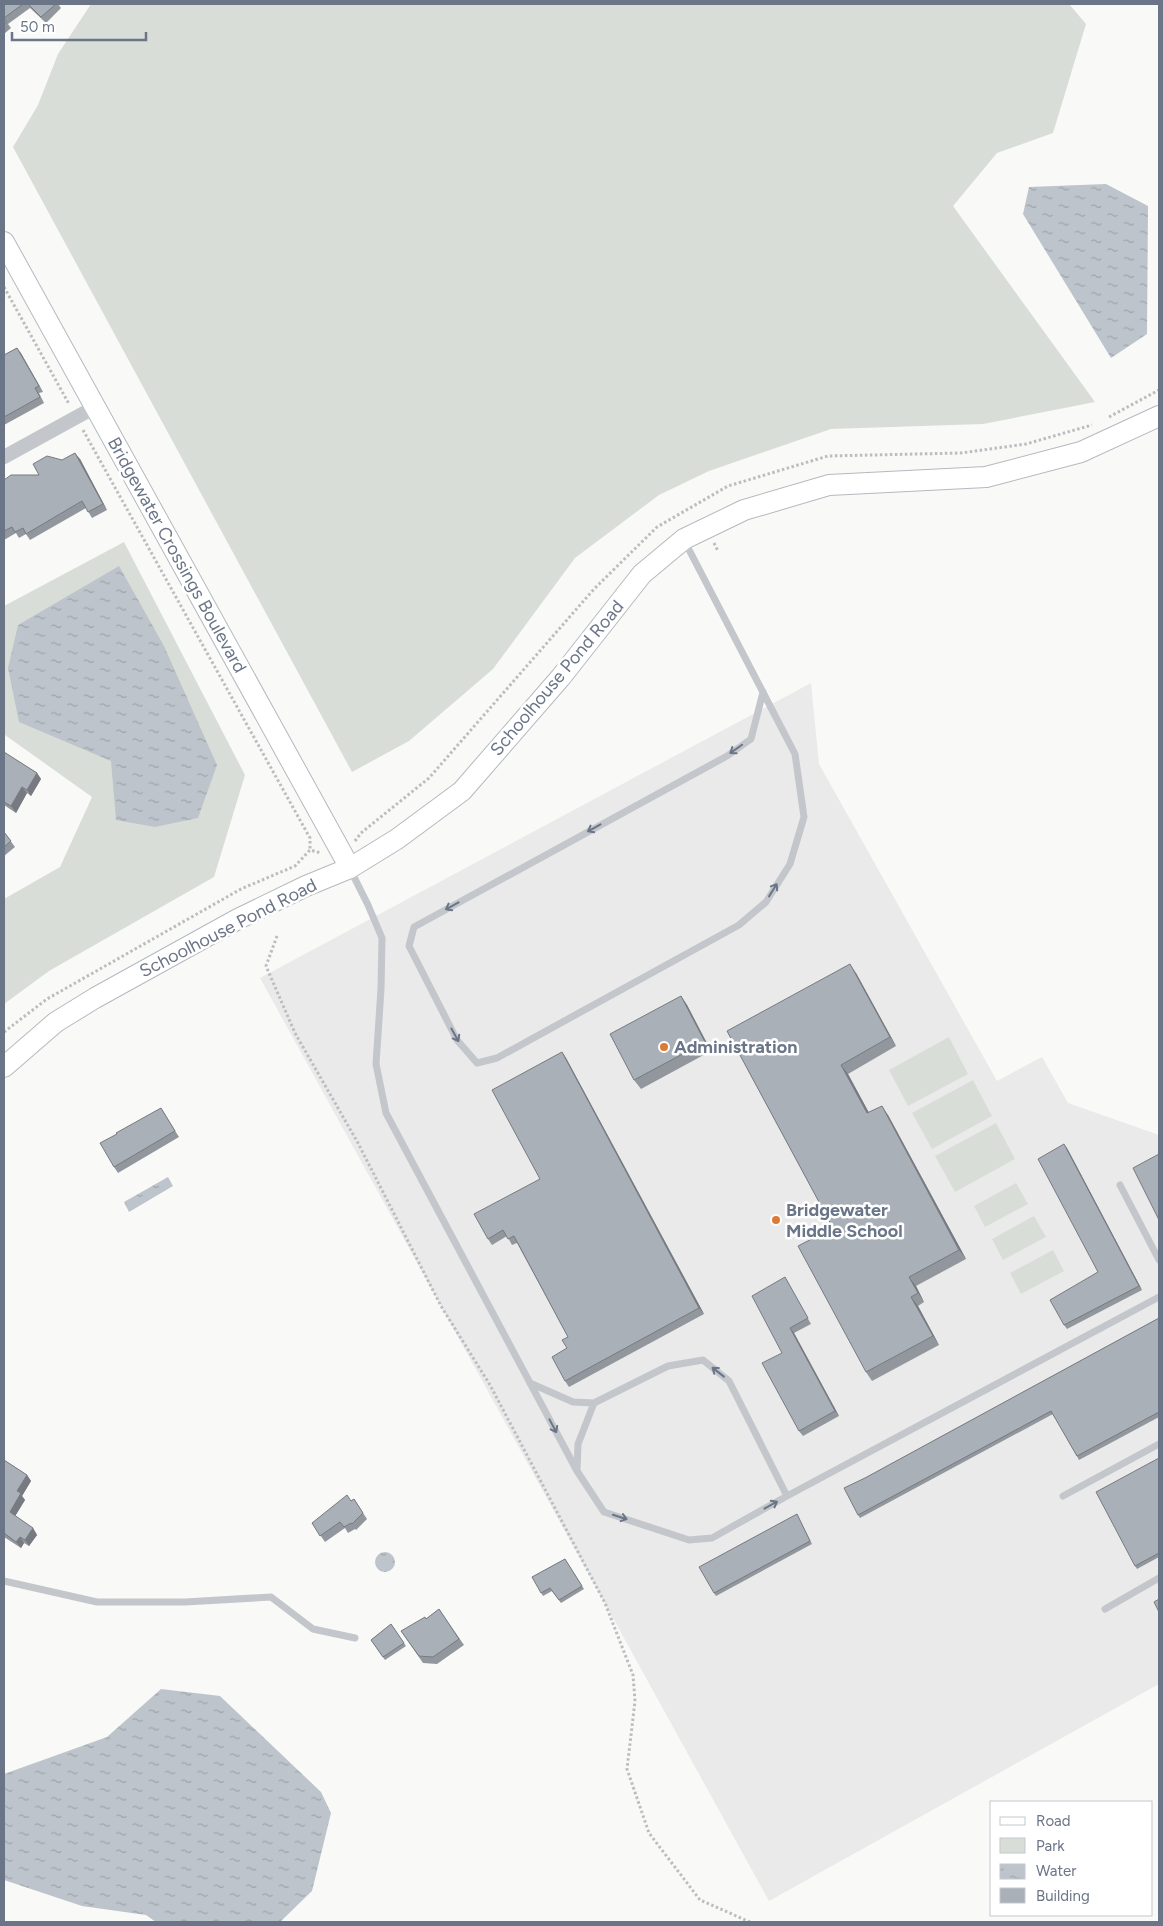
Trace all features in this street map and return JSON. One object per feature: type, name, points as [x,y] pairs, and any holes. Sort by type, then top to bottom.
[{"type":"street","name":"Bridgewater Crossings Boulevard","points":[[4,242],[350,868]]},
{"type":"street","points":[[4,457],[95,407]]},
{"type":"street","name":"Schoolhouse Pond Road","points":[[4,1067],[56,1022],[94,998],[238,919],[306,886],[350,868],[397,839],[462,791],[561,677],[642,574],[684,539],[744,510],[829,485],[986,477],[1081,452],[1159,416]]},
{"type":"lane","points":[[684,539],[763,692],[795,754],[804,817],[790,864],[766,902],[739,924],[497,1058],[477,1063],[457,1040],[409,946],[414,927],[727,756],[751,740],[763,692]]},
{"type":"lane","points":[[350,868],[382,938],[376,1064],[386,1113],[577,1471],[604,1512],[689,1540],[712,1538],[1159,1297]]},
{"type":"lane","points":[[1120,1185],[1159,1260]]},
{"type":"lane","points":[[530,1383],[573,1402],[594,1403],[668,1366],[703,1360],[729,1381],[788,1496]]},
{"type":"lane","points":[[577,1471],[578,1444],[594,1403]]},
{"type":"lane","points":[[1063,1496],[1159,1444]]},
{"type":"lane","points":[[1105,1609],[1159,1578]]},
{"type":"lane","points":[[4,1581],[97,1602],[185,1602],[271,1597],[313,1629],[356,1638]]},
{"type":"path","points":[[4,287],[70,407]]},
{"type":"path","points":[[83,430],[310,838],[310,850]]},
{"type":"path","points":[[277,936],[266,966],[294,1032],[358,1144],[441,1306],[490,1385],[605,1603],[633,1675],[635,1701],[627,1768],[649,1833],[700,1900],[750,1922]]},
{"type":"shaded area","name":"Bridgewater Middle School","points":[[811,683],[819,764],[997,1081],[1042,1057],[1068,1103],[1159,1135],[1159,1684],[769,1901],[260,978]]},
{"type":"green space","points":[[91,4],[1069,4],[1086,24],[1053,133],[997,153],[953,206],[1095,402],[983,424],[831,429],[709,471],[659,495],[575,558],[493,669],[409,741],[352,772],[13,147],[38,105],[58,54]]},
{"type":"green space","points":[[124,542],[245,775],[214,877],[49,971],[4,1004],[4,899],[60,867],[92,797],[5,735],[4,606]]},
{"type":"green space","points":[[949,1037],[968,1074],[908,1106],[889,1070]]},
{"type":"green space","points":[[973,1080],[992,1116],[932,1149],[912,1113]]},
{"type":"green space","points":[[996,1123],[1015,1159],[955,1192],[935,1156]]},
{"type":"green space","points":[[1016,1183],[1028,1204],[985,1227],[974,1206]]},
{"type":"green space","points":[[1034,1216],[1046,1237],[1003,1260],[992,1239]]},
{"type":"green space","points":[[1053,1250],[1064,1271],[1021,1294],[1010,1273]]},
{"type":"water","points":[[1106,184],[1148,206],[1147,334],[1111,358],[1023,214],[1029,187]]},
{"type":"water","points":[[119,566],[164,646],[217,765],[198,818],[155,827],[116,820],[111,761],[19,722],[8,668],[18,625]]},
{"type":"water","points":[[168,1177],[173,1186],[129,1212],[124,1202]]},
{"type":"water","points":[[381,1552],[389,1552],[395,1558],[395,1566],[389,1572],[381,1572],[375,1566],[375,1558]]},
{"type":"water","points":[[161,1689],[220,1696],[321,1792],[331,1813],[312,1891],[280,1922],[156,1922],[146,1915],[82,1906],[4,1880],[4,1774],[107,1737]]},
{"type":"building","points":[[4,4],[23,4],[4,18]]},
{"type":"building","points":[[28,4],[56,4],[41,17]]},
{"type":"building","points":[[17,348],[39,386],[35,388],[40,397],[4,417],[4,355]]},
{"type":"building","points":[[75,453],[103,504],[88,512],[82,501],[26,534],[23,528],[15,532],[12,527],[4,531],[4,480],[11,475],[39,475],[33,464],[47,456],[62,460]]},
{"type":"building","points":[[4,752],[37,773],[27,790],[22,787],[11,806],[4,802]]},
{"type":"building","points":[[4,832],[11,841],[4,847]]},
{"type":"building","points":[[850,964],[890,1037],[841,1065],[867,1113],[882,1106],[959,1250],[909,1277],[918,1293],[911,1297],[933,1336],[866,1372],[798,1246],[833,1228],[727,1031]]},
{"type":"building","name":"Administration","points":[[681,996],[705,1042],[634,1080],[610,1034]]},
{"type":"building","points":[[562,1052],[699,1308],[565,1381],[552,1357],[567,1348],[562,1340],[568,1337],[514,1236],[508,1239],[503,1230],[488,1239],[474,1214],[540,1179],[492,1090]]},
{"type":"building","points":[[161,1108],[175,1131],[114,1167],[100,1143]]},
{"type":"building","points":[[1064,1144],[1139,1286],[1064,1325],[1050,1300],[1098,1272],[1038,1159]]},
{"type":"building","points":[[1159,1154],[1159,1220],[1133,1168]]},
{"type":"building","points":[[785,1277],[808,1318],[790,1328],[835,1411],[799,1431],[762,1363],[782,1353],[752,1296]]},
{"type":"building","points":[[1159,1318],[1159,1412],[1077,1456],[1051,1411],[858,1515],[844,1488]]},
{"type":"building","points":[[1159,1458],[1159,1553],[1135,1566],[1096,1492]]},
{"type":"building","points":[[4,1460],[27,1475],[17,1491],[21,1493],[10,1512],[33,1528],[25,1540],[20,1537],[16,1542],[4,1533]]},
{"type":"building","points":[[347,1495],[351,1501],[354,1499],[363,1513],[352,1524],[344,1527],[340,1522],[320,1536],[312,1523]]},
{"type":"building","points":[[797,1514],[810,1541],[714,1593],[699,1567]]},
{"type":"building","points":[[565,1559],[582,1586],[559,1600],[550,1588],[541,1593],[532,1577]]},
{"type":"building","points":[[1159,1599],[1159,1612],[1154,1602]]},
{"type":"building","points":[[439,1609],[459,1639],[433,1657],[419,1656],[401,1631],[425,1617],[426,1619]]},
{"type":"building","points":[[391,1624],[404,1643],[383,1657],[371,1640]]},
{"type":"place","name":"Administration","points":[[664,1047]]},
{"type":"place","name":"Bridgewater Middle School","points":[[776,1220]]}]
